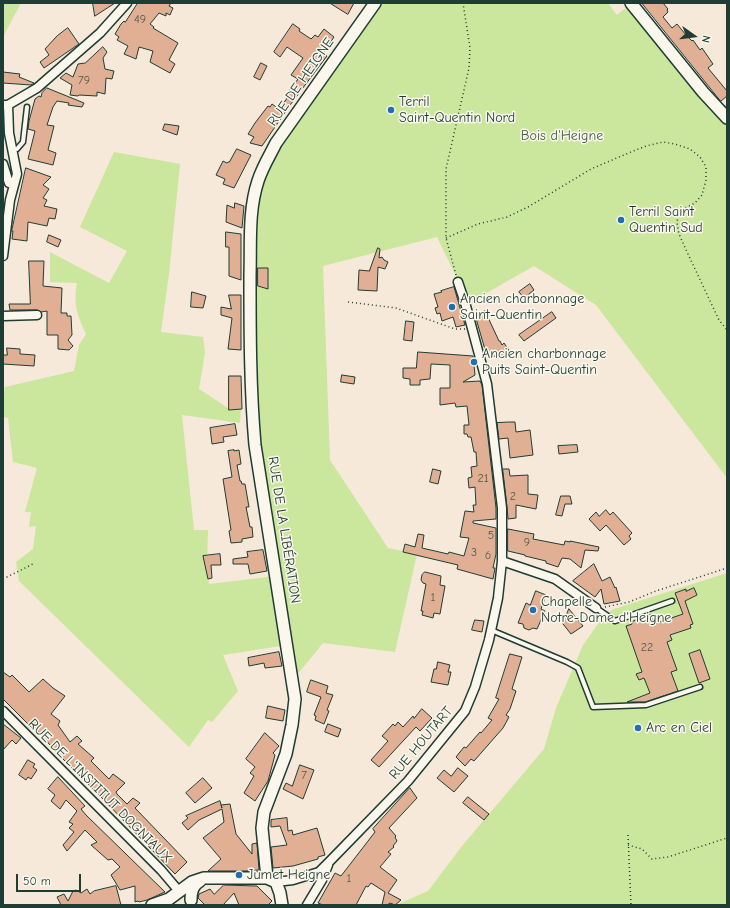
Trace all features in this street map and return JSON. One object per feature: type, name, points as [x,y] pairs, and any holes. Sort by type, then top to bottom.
[{"type":"street","points":[[3,256],[10,200],[17,174],[9,133],[6,105],[37,88],[100,33],[119,7],[127,3]]},
{"type":"street","name":"RUE DE HEIGNE","points":[[258,181],[264,165],[276,143],[375,3]]},
{"type":"street","points":[[631,3],[703,92],[727,118]]},
{"type":"street","points":[[3,164],[9,183],[14,184]]},
{"type":"street","name":"RUE DE LA LIBÉRATION","points":[[258,181],[252,211],[250,237],[250,390],[255,445],[295,700],[292,726],[286,754],[264,812],[262,828],[272,880],[280,893],[282,905]]},
{"type":"street","name":"RUE HOUTART","points":[[272,880],[293,880],[319,872],[408,781],[465,711],[475,687],[491,630],[498,598],[502,562],[502,508],[488,384],[458,282]]},
{"type":"street","points":[[3,316],[37,315]]},
{"type":"street","points":[[502,562],[555,579],[596,608]]},
{"type":"street","name":"RUE DE L'INSTITUT DOGNIAUX","points":[[3,711],[161,870],[178,890]]},
{"type":"street","points":[[307,905],[322,880],[329,862]]},
{"type":"street","points":[[152,905],[165,901],[174,896],[178,890],[192,882],[204,878],[272,880]]},
{"type":"street","points":[[194,902],[191,892],[195,884],[204,878]]},
{"type":"street","points":[[178,890],[194,902]]},
{"type":"lane","points":[[12,149],[17,149],[23,142],[26,107]]},
{"type":"lane","points":[[596,608],[615,621],[672,602]]},
{"type":"lane","points":[[491,630],[578,668],[593,706],[646,705],[700,687]]},
{"type":"path","points":[[458,282],[446,238],[446,169],[470,68],[470,48],[463,3]]},
{"type":"path","points":[[446,238],[478,224],[507,217],[528,207],[591,169],[631,152],[646,146],[663,142],[675,144],[690,149],[700,157],[706,167],[706,180],[702,195],[695,203],[685,208],[678,215],[677,223],[679,234],[687,252],[720,320],[727,330]]},
{"type":"path","points":[[348,302],[396,308],[455,329],[473,330]]},
{"type":"path","points":[[3,579],[33,564]]},
{"type":"path","points":[[596,608],[629,602],[656,591],[727,568]]},
{"type":"path","points":[[628,836],[631,905]]},
{"type":"path","points":[[628,845],[642,849],[652,859],[668,857],[727,838]]},
{"type":"green space","points":[[3,3],[21,3],[3,37]]},
{"type":"green space","name":"Bois d'Heigne","points":[[375,3],[608,3],[617,15],[632,3],[720,110],[727,103],[727,478],[596,305],[534,266],[469,303],[437,237],[323,266],[330,460],[388,548],[417,554],[395,652],[323,643],[292,681],[287,645],[223,655],[238,691],[212,722],[208,720],[189,747],[19,581],[16,562],[33,549],[36,526],[29,527],[31,512],[25,512],[37,468],[13,462],[8,418],[3,417],[5,387],[74,371],[79,345],[86,334],[80,321],[76,304],[75,297],[77,283],[50,282],[50,252],[109,283],[127,251],[80,227],[114,152],[180,164],[169,274],[161,332],[203,337],[205,352],[199,389],[231,410],[241,409],[240,423],[182,415],[194,530],[208,530],[207,566],[209,584],[276,576],[255,445],[250,237],[264,165]]},
{"type":"green space","name":"Arc en Ciel","points":[[727,573],[727,905],[396,905],[428,891],[462,846],[544,749],[556,708],[583,645],[605,614],[614,609]]},
{"type":"building","points":[[93,3],[115,3],[95,16]]},
{"type":"building","points":[[138,3],[171,3],[169,6],[173,8],[170,15],[166,13],[166,16],[159,13],[150,24],[154,27],[153,28],[178,43],[169,60],[175,64],[170,73],[150,62],[153,51],[139,47],[136,59],[124,54],[128,46],[117,40],[119,37],[115,34]]},
{"type":"building","points":[[330,3],[354,3],[348,14]]},
{"type":"building","points":[[642,3],[663,3],[668,9],[668,12],[663,17],[672,28],[677,24],[692,41],[693,40],[700,50],[702,48],[713,64],[708,68],[727,91],[727,96],[721,101]]},
{"type":"building","points":[[293,24],[300,29],[299,31],[311,39],[315,35],[318,37],[324,29],[334,37],[323,53],[327,56],[290,105],[262,146],[250,143],[254,137],[248,134],[255,123],[268,106],[270,107],[272,104],[279,109],[288,97],[286,95],[298,79],[291,75],[303,58],[287,47],[280,57],[274,52]]},
{"type":"building","points":[[68,28],[79,44],[44,68],[40,62],[49,55],[45,49],[57,36]]},
{"type":"building","points":[[103,47],[107,52],[103,58],[105,69],[114,71],[112,79],[106,78],[105,94],[97,92],[97,96],[70,95],[72,85],[60,78],[66,73],[73,77],[78,64],[85,63]]},
{"type":"building","points":[[261,63],[267,66],[260,80],[254,77]]},
{"type":"building","points":[[3,72],[20,74],[19,77],[34,83],[31,85],[3,83]]},
{"type":"building","points":[[47,88],[84,103],[82,107],[68,105],[69,103],[57,101],[53,107],[47,125],[54,126],[48,150],[56,153],[53,165],[28,159],[35,131],[28,129],[29,121],[35,99],[39,96],[41,97],[42,93]]},
{"type":"building","points":[[165,124],[179,126],[177,135],[163,130]]},
{"type":"building","points":[[237,149],[251,155],[234,188],[223,184],[225,179],[216,175],[223,161],[227,163],[229,162]]},
{"type":"building","points":[[26,168],[51,177],[43,185],[49,189],[43,198],[47,200],[44,206],[57,209],[55,219],[49,218],[47,226],[28,222],[27,241],[12,239],[12,231]]},
{"type":"building","points":[[235,203],[244,206],[242,228],[226,222],[227,205],[234,208]]},
{"type":"building","points":[[226,232],[241,234],[241,280],[229,276],[229,247],[226,247]]},
{"type":"building","points":[[49,235],[61,240],[58,247],[47,242]]},
{"type":"building","points":[[378,248],[380,249],[379,258],[382,257],[388,262],[385,269],[378,267],[377,291],[358,290],[359,270],[369,271]]},
{"type":"building","points":[[29,261],[44,261],[43,286],[62,288],[61,313],[67,313],[67,316],[71,316],[72,335],[68,340],[73,346],[69,350],[58,349],[58,335],[47,335],[47,311],[10,310],[9,304],[30,304]]},
{"type":"building","points":[[258,268],[268,268],[268,289],[258,286]]},
{"type":"building","points":[[530,284],[534,290],[524,298],[519,292]]},
{"type":"building","points":[[454,287],[465,325],[456,327],[453,317],[442,321],[440,313],[437,314],[435,308],[438,307],[434,294]]},
{"type":"building","points":[[192,292],[206,296],[203,308],[191,307]]},
{"type":"building","points":[[229,295],[241,295],[241,350],[228,349],[232,318],[221,315],[221,307],[231,309]]},
{"type":"building","points":[[485,311],[499,341],[502,345],[504,343],[510,352],[499,358],[486,353],[475,315]]},
{"type":"building","points":[[552,312],[556,318],[524,341],[519,335]]},
{"type":"building","points":[[406,321],[414,322],[412,341],[404,340]]},
{"type":"building","points":[[7,348],[20,349],[20,354],[35,355],[34,366],[3,364],[3,355],[7,355]]},
{"type":"building","points":[[418,352],[473,356],[475,375],[463,382],[480,381],[482,385],[496,519],[473,521],[473,523],[496,528],[496,554],[493,568],[495,568],[493,579],[457,569],[458,565],[403,552],[405,544],[415,547],[418,534],[424,535],[422,548],[464,556],[469,538],[460,537],[465,511],[474,512],[473,505],[476,505],[475,487],[469,488],[468,478],[472,477],[471,467],[477,466],[476,452],[474,452],[471,437],[464,434],[464,425],[469,425],[467,406],[456,407],[455,403],[440,405],[440,388],[450,388],[450,365],[431,364],[430,379],[420,380],[420,385],[410,385],[410,379],[403,378],[403,368],[416,368]]},
{"type":"building","points":[[342,375],[355,377],[354,384],[341,382]]},
{"type":"building","points":[[229,376],[241,376],[242,409],[229,410]]},
{"type":"building","points":[[515,422],[516,432],[530,430],[533,455],[510,458],[508,438],[499,439],[497,423]]},
{"type":"building","points":[[235,424],[237,435],[223,437],[224,442],[212,444],[210,428]]},
{"type":"building","points":[[577,445],[578,452],[559,454],[558,446]]},
{"type":"building","points":[[239,450],[241,464],[237,465],[240,481],[242,484],[245,484],[249,507],[246,507],[250,527],[252,527],[253,537],[242,539],[242,542],[231,543],[229,531],[231,530],[223,479],[232,477],[228,451]]},
{"type":"building","points":[[433,469],[441,471],[438,484],[430,482]]},
{"type":"building","points":[[503,469],[509,469],[510,476],[528,475],[528,494],[538,495],[536,509],[516,505],[516,518],[508,519]]},
{"type":"building","points":[[561,496],[570,496],[572,504],[565,504],[562,516],[556,515]]},
{"type":"building","points":[[606,510],[610,515],[613,512],[632,533],[629,536],[631,539],[624,545],[606,525],[600,531],[589,519],[596,512],[599,516]]},
{"type":"building","points":[[508,529],[534,534],[533,539],[564,545],[565,541],[570,541],[599,547],[598,551],[585,550],[581,568],[570,559],[562,558],[558,567],[546,563],[546,561],[508,551]]},
{"type":"building","points":[[263,550],[267,571],[250,574],[248,564],[233,564],[233,559],[248,557],[247,552]]},
{"type":"building","points":[[220,554],[221,565],[211,565],[212,578],[208,579],[203,556]]},
{"type":"building","points":[[594,564],[602,581],[610,577],[615,588],[616,587],[620,601],[604,604],[601,589],[595,597],[573,581]]},
{"type":"building","points":[[425,572],[441,576],[440,585],[445,586],[440,614],[434,613],[433,618],[422,615],[423,611],[421,611],[426,584],[421,580],[422,575]]},
{"type":"building","points":[[694,588],[697,595],[685,601],[693,624],[690,625],[691,628],[670,635],[672,640],[667,642],[677,670],[671,672],[678,691],[645,702],[627,702],[650,693],[644,678],[639,680],[636,674],[642,672],[626,626],[632,624],[631,622],[650,614],[654,624],[683,614],[675,593]]},
{"type":"building","name":"Chapelle Notre-Dame d'Heigne","points":[[536,591],[546,595],[541,609],[545,611],[537,629],[533,628],[529,630],[524,628],[523,624],[518,623],[526,603],[530,605]]},
{"type":"building","points":[[569,609],[583,626],[571,634],[563,624]]},
{"type":"building","points":[[475,620],[484,621],[482,632],[472,630]]},
{"type":"building","points":[[700,650],[710,679],[699,683],[689,654]]},
{"type":"building","points":[[279,652],[282,666],[265,668],[264,663],[249,666],[248,658]]},
{"type":"building","points":[[510,654],[522,657],[512,689],[516,691],[510,709],[506,715],[509,717],[503,728],[474,761],[471,759],[465,766],[456,757],[464,747],[466,748],[492,720],[488,718],[499,699],[496,698]]},
{"type":"building","points":[[438,662],[450,665],[448,672],[451,672],[448,685],[431,682],[434,669],[436,669]]},
{"type":"building","points":[[3,672],[10,677],[12,675],[29,692],[43,679],[65,696],[51,714],[60,721],[58,725],[70,742],[77,736],[82,741],[78,744],[94,758],[91,761],[109,779],[113,774],[125,783],[116,792],[117,794],[127,804],[133,798],[140,803],[135,808],[187,862],[175,874],[58,754],[34,727],[32,728],[3,699]]},
{"type":"building","points":[[311,680],[328,686],[326,693],[333,695],[327,710],[329,711],[324,724],[315,720],[316,716],[314,715],[321,697],[307,692]]},
{"type":"building","points":[[268,706],[285,710],[283,721],[266,718]]},
{"type":"building","points":[[422,709],[432,718],[420,731],[416,727],[379,767],[371,760],[388,741],[382,736],[393,724],[395,726],[398,722],[403,727]]},
{"type":"building","points":[[3,724],[21,738],[16,744],[12,740],[3,750]]},
{"type":"building","points":[[328,724],[341,729],[338,737],[325,732]]},
{"type":"building","points":[[265,733],[279,746],[273,753],[275,755],[268,781],[255,801],[244,793],[254,776],[250,773],[255,767],[246,759]]},
{"type":"building","points":[[28,760],[35,764],[33,767],[37,770],[31,779],[28,777],[26,780],[19,775]]},
{"type":"building","points":[[300,765],[314,770],[303,799],[283,789],[286,783],[292,786]]},
{"type":"building","points":[[458,768],[468,776],[454,792],[437,778],[444,770],[451,776]]},
{"type":"building","points":[[58,777],[85,806],[81,809],[86,815],[165,892],[147,900],[135,902],[135,886],[120,890],[111,875],[120,867],[112,859],[108,860],[91,845],[97,842],[85,830],[67,851],[63,845],[74,832],[69,828],[73,824],[69,822],[77,811],[66,800],[60,809],[51,801],[55,795],[48,789]]},
{"type":"building","points":[[203,778],[212,788],[195,803],[186,793]]},
{"type":"building","points":[[410,788],[417,798],[389,828],[396,836],[397,841],[393,846],[394,847],[388,852],[391,854],[380,867],[397,880],[388,893],[401,900],[395,905],[390,903],[387,905],[382,905],[385,892],[371,883],[368,887],[366,886],[356,905],[323,905],[318,903],[335,873],[341,876],[375,832],[373,829]]},
{"type":"building","points":[[468,797],[489,814],[484,820],[463,803]]},
{"type":"building","points":[[220,801],[221,805],[230,804],[236,834],[252,854],[252,844],[257,843],[259,870],[208,871],[221,859],[203,838],[224,822],[222,809],[199,820],[188,830],[182,823],[188,818],[186,816]]},
{"type":"building","points":[[287,818],[288,831],[292,830],[293,835],[317,828],[325,855],[318,857],[318,859],[293,866],[273,868],[271,847],[287,845],[280,826],[271,827],[271,820]]},
{"type":"building","points":[[224,885],[257,886],[272,901],[268,905],[239,905],[234,893],[223,905],[205,905],[198,898],[199,894],[210,889],[214,894]]},
{"type":"building","points":[[116,886],[121,905],[61,905],[57,897],[64,894],[68,901],[73,891],[76,890],[81,893],[87,889],[90,894],[94,891]]},
{"type":"place","name":"Terril Saint-Quentin Nord","points":[[391,110]]},
{"type":"place","name":"Terril Saint Quentin Sud","points":[[621,220]]},
{"type":"place","name":"Ancien charbonnage Saint-Quentin","points":[[452,307]]},
{"type":"place","name":"Ancien charbonnage Puits Saint-Quentin","points":[[474,362]]},
{"type":"place","name":"Chapelle Notre-Dame d'Heigne","points":[[533,610]]},
{"type":"place","name":"Arc en Ciel","points":[[638,728]]},
{"type":"place","name":"Jumet Heigne","points":[[239,875]]}]
